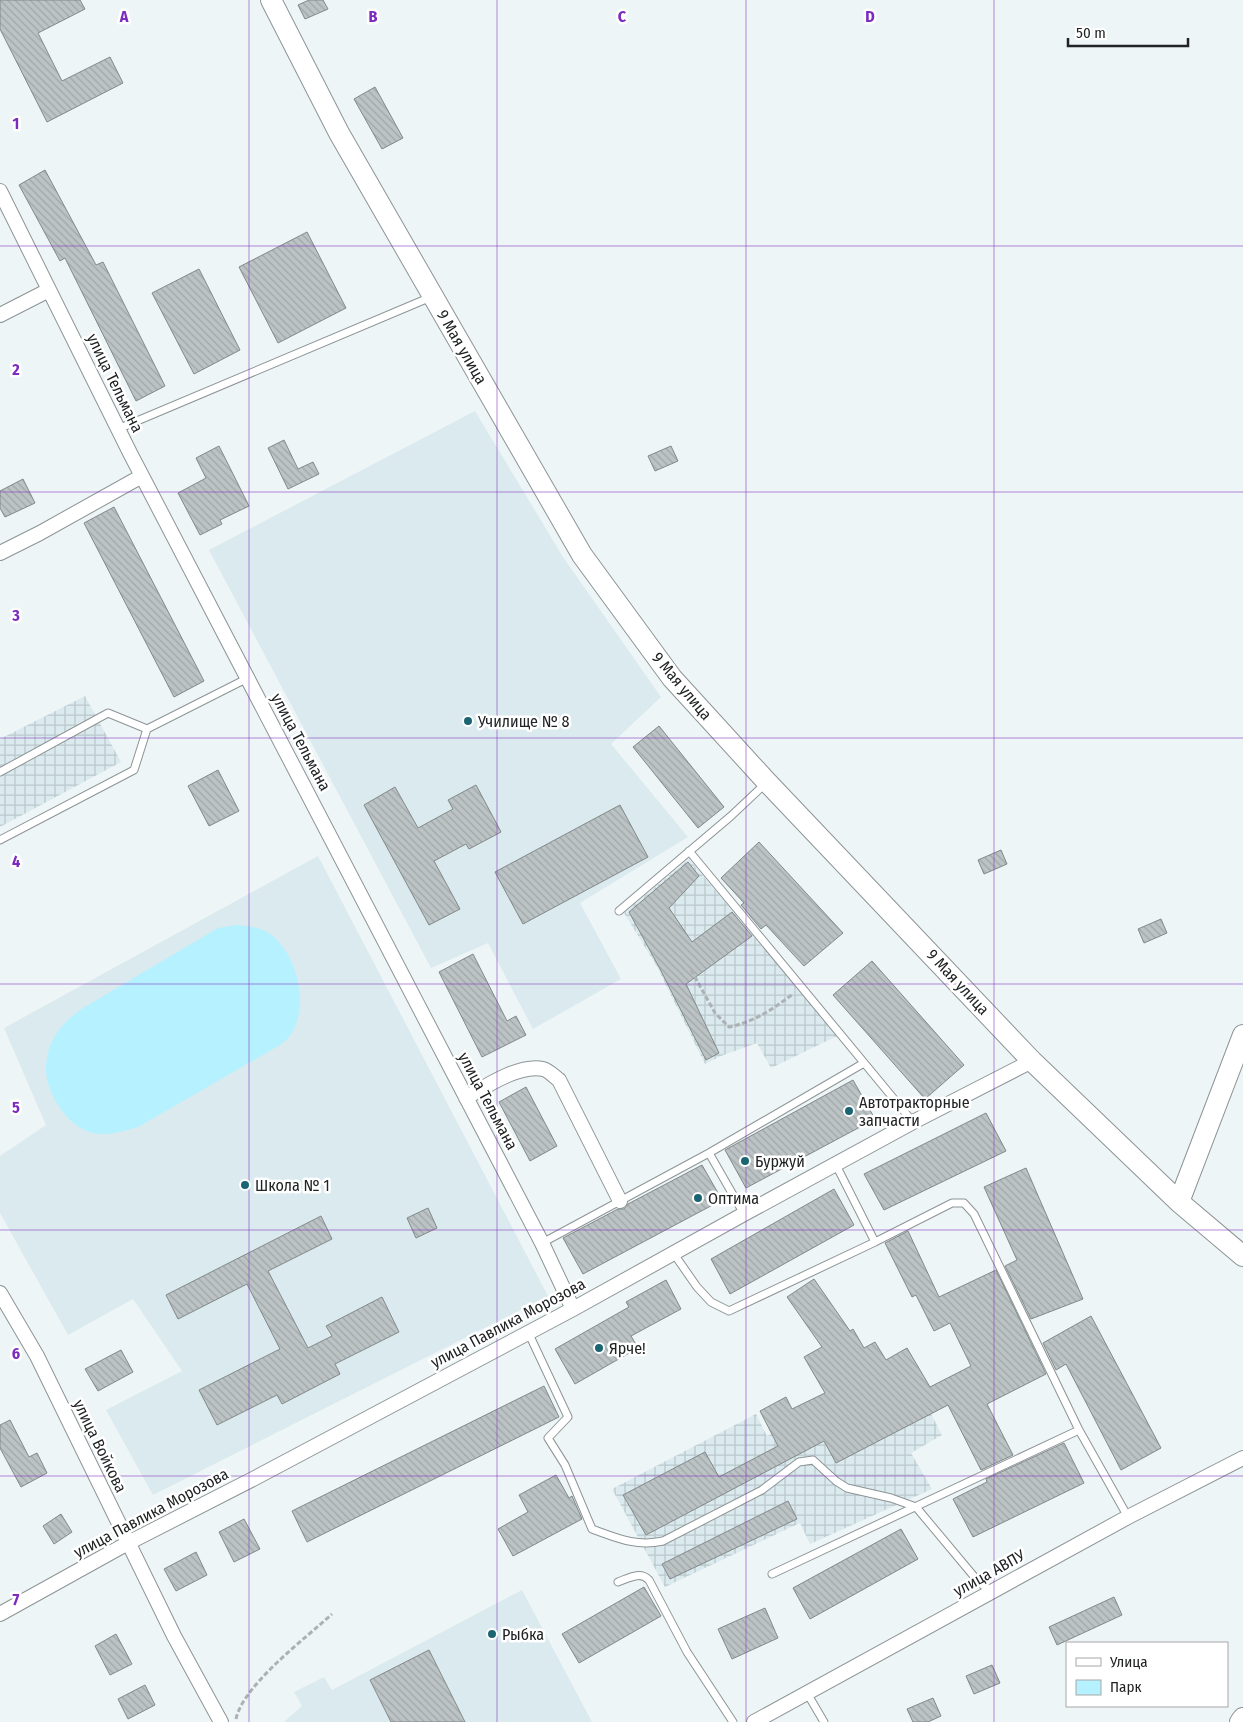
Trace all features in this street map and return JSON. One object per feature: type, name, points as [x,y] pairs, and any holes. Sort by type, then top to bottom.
[{"type":"main road","name":"9 Мая улица","points":[[271,0],[339,133],[582,555],[672,678],[767,782],[1032,1061],[1179,1202],[1243,1256]]},
{"type":"main road","points":[[1179,1202],[1243,1035]]},
{"type":"main road","points":[[1240,1722],[1243,1718]]},
{"type":"street","name":"улица Тельмана","points":[[0,191],[142,476],[542,1243],[573,1309]]},
{"type":"street","points":[[0,315],[49,290]]},
{"type":"street","points":[[0,553],[142,476]]},
{"type":"street","name":"улица Павлика Морозова","points":[[0,1614],[128,1543],[264,1474],[573,1309],[913,1122],[1032,1061]]},
{"type":"street","points":[[466,1098],[494,1081],[522,1070],[544,1069],[560,1080],[620,1201]]},
{"type":"street","name":"улица Войкова","points":[[0,1293],[36,1356],[174,1636],[221,1722]]},
{"type":"street","name":"улица АВПУ","points":[[754,1722],[1128,1517],[1243,1458]]},
{"type":"lane","points":[[118,429],[433,296]]},
{"type":"lane","points":[[0,840],[134,770],[147,729],[248,678]]},
{"type":"lane","points":[[0,772],[108,714],[147,729]]},
{"type":"lane","points":[[618,911],[731,816],[767,782]]},
{"type":"lane","points":[[689,851],[913,1122]]},
{"type":"lane","points":[[542,1243],[709,1153],[864,1063]]},
{"type":"lane","points":[[709,1153],[744,1214]]},
{"type":"lane","points":[[836,1166],[875,1242]]},
{"type":"lane","points":[[674,1254],[697,1287],[711,1302],[728,1311],[875,1242],[952,1203],[964,1202],[974,1214],[1079,1430],[1128,1517]]},
{"type":"lane","points":[[528,1332],[568,1417],[548,1438],[565,1465],[592,1528],[626,1541],[650,1544],[663,1541],[762,1490],[799,1462],[813,1460],[836,1481],[847,1488],[890,1498],[916,1507],[977,1580],[990,1592]]},
{"type":"lane","points":[[772,1574],[1079,1430]]},
{"type":"lane","points":[[618,1582],[640,1574],[649,1580],[687,1652],[733,1722]]},
{"type":"lane","points":[[807,1693],[824,1722]]},
{"type":"path","points":[[691,970],[715,1013],[729,1027],[742,1024],[770,1011],[802,987]]},
{"type":"path","points":[[236,1722],[238,1711],[264,1674],[332,1614]]},
{"type":"shaded area","name":"Училище № 8","points":[[475,411],[563,557],[661,697],[611,744],[688,837],[580,903],[621,979],[533,1029],[488,943],[431,968],[209,550]]},
{"type":"shaded area","points":[[85,696],[121,762],[0,827],[0,739]]},
{"type":"shaded area","name":"Школа № 1","points":[[318,856],[548,1296],[153,1495],[106,1410],[182,1371],[133,1299],[68,1335],[0,1213],[0,1156],[46,1125],[4,1028]]},
{"type":"shaded area","points":[[689,859],[837,1036],[771,1068],[757,1043],[705,1064],[656,965],[624,913]]},
{"type":"shaded area","points":[[921,1395],[942,1435],[911,1453],[932,1489],[810,1544],[800,1523],[665,1587],[612,1489],[756,1414],[767,1436],[799,1422]]},
{"type":"shaded area","name":"Рыбка","points":[[522,1590],[592,1722],[284,1722],[302,1706],[294,1692],[324,1677],[332,1690]]},
{"type":"green space","points":[[237,925],[257,928],[267,932],[286,952],[293,965],[300,994],[297,1022],[289,1037],[280,1045],[138,1127],[117,1133],[104,1134],[93,1133],[75,1124],[67,1117],[54,1099],[46,1075],[49,1049],[63,1025],[83,1008],[218,928]]},
{"type":"building","points":[[0,0],[80,0],[85,9],[38,33],[62,81],[110,57],[123,83],[47,122],[0,29]]},
{"type":"building","points":[[309,0],[323,0],[328,9],[305,19],[298,5]]},
{"type":"building","points":[[375,87],[403,138],[382,149],[354,99]]},
{"type":"building","points":[[45,170],[96,265],[103,262],[165,386],[136,401],[65,258],[60,261],[19,185]]},
{"type":"building","points":[[307,232],[346,308],[278,343],[239,267]]},
{"type":"building","points":[[199,269],[240,350],[194,374],[152,293]]},
{"type":"building","points":[[284,440],[298,469],[313,462],[319,474],[288,489],[268,448]]},
{"type":"building","points":[[219,446],[249,506],[220,520],[222,524],[200,535],[178,493],[206,478],[196,458]]},
{"type":"building","points":[[671,446],[678,461],[655,471],[648,456]]},
{"type":"building","points":[[23,479],[35,503],[5,517],[0,508],[0,491]]},
{"type":"building","points":[[114,507],[204,681],[174,697],[84,523]]},
{"type":"building","points":[[659,726],[724,807],[698,828],[633,747]]},
{"type":"building","points":[[218,770],[239,811],[209,826],[188,786]]},
{"type":"building","points":[[476,785],[501,832],[469,849],[466,844],[434,861],[460,909],[429,925],[364,805],[395,787],[418,828],[453,809],[448,800]]},
{"type":"building","points":[[620,805],[648,857],[523,924],[495,872]]},
{"type":"building","points":[[759,842],[843,933],[804,966],[766,925],[761,929],[741,905],[744,903],[721,878]]},
{"type":"building","points":[[1001,850],[1007,864],[984,874],[978,860]]},
{"type":"building","points":[[688,862],[699,876],[669,908],[692,942],[732,912],[752,936],[686,984],[719,1053],[706,1060],[629,912]]},
{"type":"building","points":[[1161,919],[1167,933],[1144,943],[1138,929]]},
{"type":"building","points":[[473,954],[507,1021],[516,1016],[526,1035],[482,1057],[439,972]]},
{"type":"building","points":[[872,961],[964,1065],[925,1099],[833,995]]},
{"type":"building","points":[[853,1080],[875,1119],[746,1188],[725,1150]]},
{"type":"building","points":[[526,1087],[557,1146],[530,1161],[499,1102]]},
{"type":"building","points":[[986,1113],[1006,1151],[884,1210],[864,1174]]},
{"type":"building","points":[[702,1165],[722,1200],[583,1274],[563,1238],[618,1209],[624,1209],[628,1204]]},
{"type":"building","points":[[1026,1168],[1083,1299],[1031,1319],[1005,1266],[1017,1260],[984,1187]]},
{"type":"building","points":[[834,1189],[854,1225],[730,1294],[711,1259]]},
{"type":"building","points":[[428,1208],[437,1228],[416,1238],[407,1218]]},
{"type":"building","points":[[321,1216],[332,1239],[268,1271],[308,1348],[332,1336],[326,1326],[382,1297],[399,1332],[335,1364],[340,1374],[282,1404],[277,1395],[217,1425],[199,1390],[280,1349],[247,1284],[178,1319],[166,1295]]},
{"type":"building","points":[[908,1231],[939,1297],[996,1270],[1046,1374],[987,1404],[1013,1455],[981,1470],[948,1405],[836,1463],[824,1441],[646,1535],[623,1495],[705,1452],[719,1477],[778,1446],[760,1411],[786,1397],[792,1409],[825,1393],[804,1357],[822,1347],[787,1297],[814,1279],[850,1331],[853,1329],[864,1348],[875,1342],[886,1360],[907,1348],[930,1387],[971,1366],[950,1323],[934,1331],[916,1295],[912,1297],[885,1243]]},
{"type":"building","points":[[666,1280],[681,1309],[631,1336],[638,1348],[575,1384],[555,1349],[629,1307],[626,1302]]},
{"type":"building","points":[[1091,1316],[1161,1448],[1121,1470],[1066,1364],[1056,1370],[1043,1343]]},
{"type":"building","points":[[121,1350],[133,1372],[98,1391],[85,1369]]},
{"type":"building","points":[[544,1386],[559,1417],[307,1542],[292,1511]]},
{"type":"building","points":[[10,1420],[29,1457],[37,1453],[47,1473],[21,1487],[0,1448],[0,1425]]},
{"type":"building","points":[[1064,1443],[1084,1483],[973,1537],[953,1499],[987,1482],[986,1479]]},
{"type":"building","points":[[556,1475],[569,1498],[572,1496],[582,1519],[513,1556],[498,1529],[528,1512],[519,1495]]},
{"type":"building","points":[[788,1501],[797,1519],[670,1579],[662,1564]]},
{"type":"building","points":[[61,1514],[72,1532],[54,1544],[43,1526]]},
{"type":"building","points":[[244,1519],[260,1549],[234,1562],[219,1532]]},
{"type":"building","points":[[901,1529],[918,1559],[810,1619],[793,1588]]},
{"type":"building","points":[[196,1552],[207,1575],[176,1591],[164,1569]]},
{"type":"building","points":[[644,1587],[661,1616],[579,1663],[562,1634]]},
{"type":"building","points":[[1114,1597],[1122,1615],[1057,1645],[1049,1627]]},
{"type":"building","points":[[765,1608],[778,1638],[732,1659],[718,1629]]},
{"type":"building","points":[[116,1634],[132,1664],[110,1675],[95,1646]]},
{"type":"building","points":[[429,1650],[465,1722],[391,1722],[370,1680]]},
{"type":"building","points":[[992,1665],[1000,1683],[974,1694],[966,1676]]},
{"type":"building","points":[[145,1685],[155,1705],[128,1719],[118,1699]]},
{"type":"building","points":[[933,1698],[941,1716],[928,1722],[913,1722],[907,1709]]},
{"type":"place","name":"Училище № 8","points":[[468,721]]},
{"type":"place","name":"Автотракторные запчасти","points":[[849,1111]]},
{"type":"place","name":"Буржуй","points":[[745,1161]]},
{"type":"place","name":"Школа № 1","points":[[245,1185]]},
{"type":"place","name":"Оптима","points":[[698,1198]]},
{"type":"place","name":"Ярче!","points":[[599,1348]]},
{"type":"place","name":"Рыбка","points":[[492,1634]]}]
